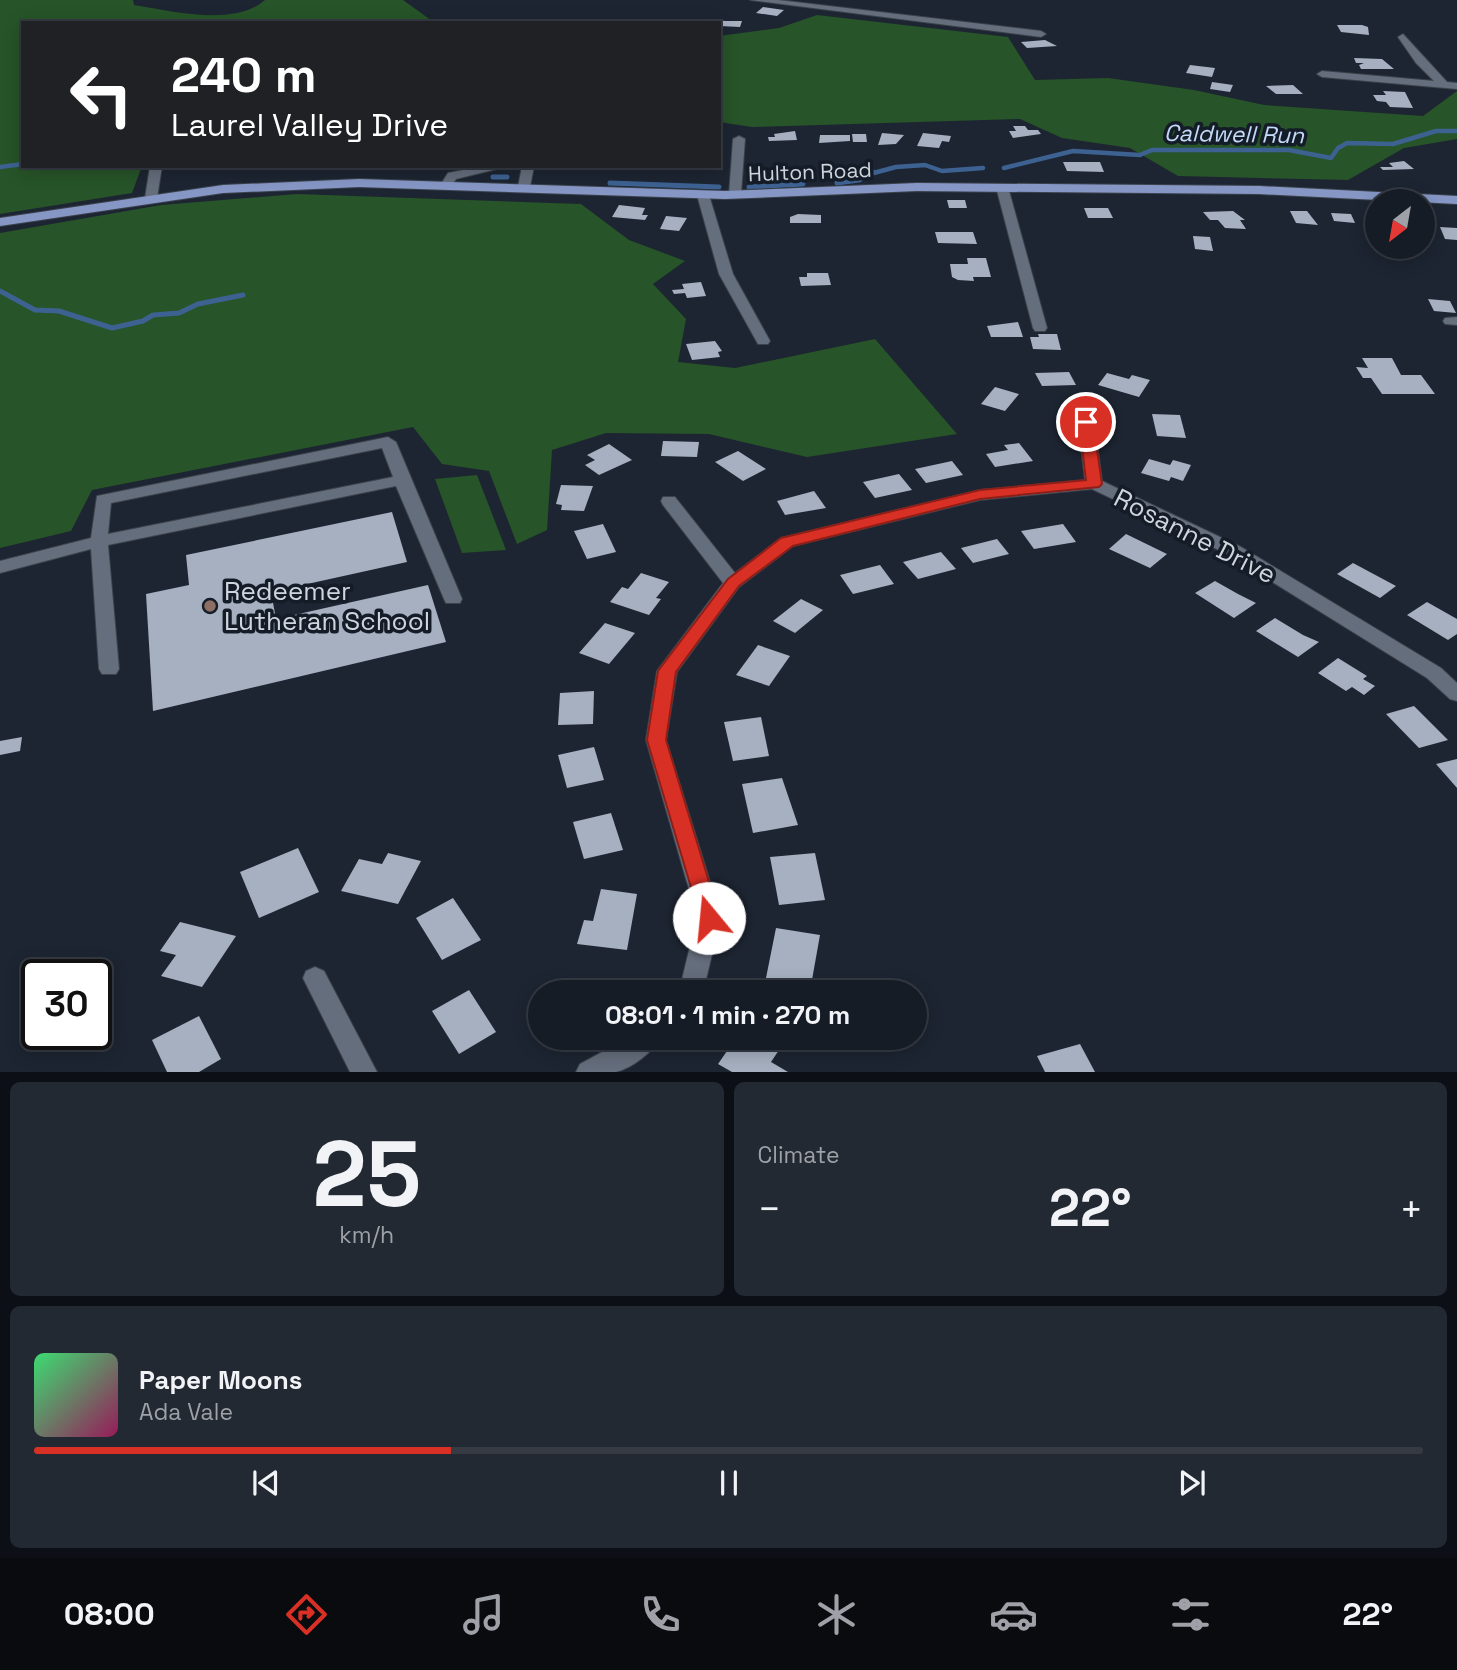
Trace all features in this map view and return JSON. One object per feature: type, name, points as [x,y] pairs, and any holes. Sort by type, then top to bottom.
[{"type":"main road","name":"Hulton Road","points":[[0,222],[151,198],[286,184],[447,184],[703,195],[917,187],[1259,190],[1457,200]]},
{"type":"street","points":[[755,0],[1041,34]]},
{"type":"street","points":[[1403,37],[1420,61],[1444,85]]},
{"type":"street","points":[[1322,74],[1457,86]]},
{"type":"street","points":[[735,194],[739,139]]},
{"type":"street","points":[[151,198],[156,168]]},
{"type":"street","points":[[447,184],[452,176],[493,168]]},
{"type":"street","points":[[524,187],[528,168]]},
{"type":"street","points":[[1002,187],[1040,328]]},
{"type":"street","points":[[703,195],[726,274],[763,341]]},
{"type":"street","points":[[1086,422],[1094,484]]},
{"type":"street","points":[[108,669],[99,541],[103,500],[388,442],[453,599]]},
{"type":"street","points":[[0,568],[99,541],[402,480]]},
{"type":"street","name":"Rosanne Drive","points":[[694,980],[709,918],[656,740],[667,671],[733,583],[787,542],[980,495],[1094,484],[1235,551],[1434,673],[1457,694]]},
{"type":"street","points":[[669,501],[733,583]]},
{"type":"street","points":[[315,978],[364,1072]]},
{"type":"street","points":[[589,1072],[632,1050]]},
{"type":"green space","points":[[0,0],[133,0],[134,5],[184,13],[220,15],[252,8],[265,0],[403,0],[432,21],[21,21],[21,168],[141,168],[132,193],[0,214]]},
{"type":"green space","points":[[817,15],[1008,37],[1035,80],[1108,78],[1194,90],[1264,105],[1423,116],[1457,91],[1457,139],[1404,148],[1348,180],[1178,176],[1130,148],[1062,138],[1020,119],[752,127],[721,122],[721,36],[779,28]]},
{"type":"green space","points":[[297,194],[581,204],[629,240],[685,261],[653,284],[686,319],[678,362],[735,368],[875,339],[957,434],[807,457],[709,434],[606,433],[552,450],[547,530],[517,544],[489,471],[442,464],[413,427],[92,490],[71,531],[0,548],[0,233],[161,205]]},
{"type":"green space","points":[[477,475],[506,550],[462,553],[435,479]]},
{"type":"building","points":[[763,7],[784,10],[777,16],[756,13]]},
{"type":"building","points":[[718,20],[742,21],[740,27],[721,26],[721,21]]},
{"type":"building","points":[[1337,25],[1362,25],[1368,27],[1369,35],[1341,32]]},
{"type":"building","points":[[1045,40],[1057,46],[1027,48],[1021,42]]},
{"type":"building","points":[[1354,58],[1382,59],[1394,69],[1361,69],[1359,65],[1364,63],[1356,63]]},
{"type":"building","points":[[1190,65],[1215,68],[1212,77],[1186,73]]},
{"type":"building","points":[[1212,82],[1233,85],[1230,92],[1210,89]]},
{"type":"building","points":[[1293,85],[1303,94],[1276,94],[1266,86]]},
{"type":"building","points":[[1383,91],[1405,92],[1413,108],[1390,107],[1386,102],[1377,101],[1373,95],[1386,95]]},
{"type":"building","points":[[1013,126],[1025,126],[1028,130],[1038,130],[1041,134],[1013,138],[1009,131],[1016,131]]},
{"type":"building","points":[[795,131],[797,140],[769,141],[768,137],[775,137],[774,134]]},
{"type":"building","points":[[882,133],[904,135],[896,144],[878,145]]},
{"type":"building","points":[[923,133],[951,136],[949,142],[942,141],[939,148],[917,146]]},
{"type":"building","points":[[852,134],[866,134],[867,142],[853,142]]},
{"type":"building","points":[[820,135],[850,135],[850,141],[819,143]]},
{"type":"building","points":[[1404,161],[1414,169],[1383,170],[1380,167],[1393,167],[1389,163]]},
{"type":"building","points":[[1063,162],[1100,162],[1104,172],[1067,171]]},
{"type":"building","points":[[947,200],[965,200],[967,208],[949,208]]},
{"type":"building","points":[[619,205],[645,208],[642,215],[648,215],[645,220],[612,217]]},
{"type":"building","points":[[1084,208],[1108,208],[1113,218],[1088,218]]},
{"type":"building","points":[[1233,211],[1245,220],[1240,220],[1246,229],[1225,228],[1218,220],[1210,220],[1203,212]]},
{"type":"building","points":[[1290,211],[1307,211],[1318,225],[1296,223]]},
{"type":"building","points":[[1331,213],[1351,214],[1355,223],[1334,221]]},
{"type":"building","points":[[798,214],[821,215],[821,223],[790,223],[790,217]]},
{"type":"building","points":[[666,216],[687,218],[679,231],[660,229]]},
{"type":"building","points":[[1440,227],[1457,228],[1457,240],[1445,239]]},
{"type":"building","points":[[935,232],[973,232],[977,244],[938,243]]},
{"type":"building","points":[[1193,236],[1210,237],[1213,251],[1195,249]]},
{"type":"building","points":[[967,258],[986,258],[991,277],[973,277],[974,281],[952,277],[950,264],[968,264]]},
{"type":"building","points":[[807,273],[828,273],[831,285],[801,286],[799,277],[807,277]]},
{"type":"building","points":[[701,282],[706,296],[687,298],[685,293],[674,294],[672,290],[684,289],[682,284]]},
{"type":"building","points":[[1428,299],[1450,301],[1456,313],[1434,311]]},
{"type":"building","points":[[1018,322],[1023,337],[991,337],[987,326]]},
{"type":"building","points":[[1038,334],[1057,334],[1061,350],[1033,349],[1030,337],[1039,337]]},
{"type":"building","points":[[715,341],[722,351],[718,352],[720,357],[692,360],[686,344]]},
{"type":"building","points":[[1362,358],[1392,358],[1401,375],[1421,375],[1435,394],[1382,394],[1371,378],[1363,378],[1356,367],[1368,368]]},
{"type":"building","points":[[1069,372],[1076,385],[1042,386],[1035,373]]},
{"type":"building","points":[[1107,373],[1129,379],[1132,375],[1150,380],[1139,397],[1098,385]]},
{"type":"building","points":[[995,387],[1019,394],[1005,411],[981,404]]},
{"type":"building","points":[[1152,414],[1180,415],[1186,438],[1157,436]]},
{"type":"building","points":[[663,441],[699,442],[697,457],[661,456]]},
{"type":"building","points":[[1019,443],[1033,461],[995,467],[986,454],[1008,450],[1004,445]]},
{"type":"building","points":[[609,444],[632,460],[599,475],[585,465],[595,460],[587,455]]},
{"type":"building","points":[[738,451],[766,469],[743,481],[715,462]]},
{"type":"building","points":[[1149,459],[1170,465],[1173,460],[1191,465],[1183,481],[1171,477],[1169,481],[1141,473]]},
{"type":"building","points":[[952,461],[963,475],[926,483],[915,469]]},
{"type":"building","points":[[899,474],[912,490],[875,498],[863,482]]},
{"type":"building","points":[[561,485],[593,486],[584,511],[561,510],[562,505],[556,504]]},
{"type":"building","points":[[814,491],[826,508],[785,515],[777,501]]},
{"type":"building","name":"Redeemer Lutheran School","points":[[392,512],[407,562],[271,592],[276,619],[428,585],[446,642],[153,711],[146,594],[189,585],[186,555]]},
{"type":"building","points":[[603,524],[616,552],[587,559],[574,531]]},
{"type":"building","points":[[1063,524],[1076,542],[1034,549],[1021,531]]},
{"type":"building","points":[[1126,534],[1167,554],[1150,568],[1109,549]]},
{"type":"building","points":[[997,539],[1009,554],[973,563],[961,548]]},
{"type":"building","points":[[941,552],[956,569],[918,579],[903,562]]},
{"type":"building","points":[[1353,563],[1396,586],[1380,598],[1337,574]]},
{"type":"building","points":[[880,565],[894,584],[853,594],[840,575]]},
{"type":"building","points":[[641,573],[669,582],[656,598],[661,599],[649,615],[610,602],[622,587],[628,589]]},
{"type":"building","points":[[1215,581],[1256,603],[1234,618],[1195,593]]},
{"type":"building","points":[[801,599],[823,610],[795,633],[773,621]]},
{"type":"building","points":[[1427,602],[1457,619],[1457,634],[1448,640],[1407,615]]},
{"type":"building","points":[[1275,618],[1319,642],[1298,657],[1256,631]]},
{"type":"building","points":[[605,623],[635,633],[609,664],[579,653]]},
{"type":"building","points":[[758,645],[790,656],[769,686],[736,675]]},
{"type":"building","points":[[1338,658],[1367,676],[1363,679],[1375,686],[1364,695],[1352,687],[1346,691],[1318,673]]},
{"type":"building","points":[[594,691],[593,724],[558,725],[560,693]]},
{"type":"building","points":[[1414,706],[1448,740],[1419,748],[1386,714]]},
{"type":"building","points":[[761,717],[769,756],[733,761],[724,722]]},
{"type":"building","points":[[22,737],[20,751],[0,755],[0,741]]},
{"type":"building","points":[[594,747],[604,780],[567,788],[558,755]]},
{"type":"building","points":[[1457,759],[1457,788],[1436,764]]},
{"type":"building","points":[[782,778],[798,825],[753,833],[742,784]]},
{"type":"building","points":[[611,813],[623,850],[584,859],[573,822]]},
{"type":"building","points":[[298,848],[319,892],[259,918],[240,872]]},
{"type":"building","points":[[388,853],[421,861],[398,904],[341,891],[359,859],[382,864]]},
{"type":"building","points":[[815,853],[825,900],[779,905],[770,857]]},
{"type":"building","points":[[601,889],[637,894],[627,950],[577,944],[584,920],[593,921]]},
{"type":"building","points":[[453,898],[481,940],[442,960],[416,918]]},
{"type":"building","points":[[180,922],[236,936],[202,987],[161,976],[176,955],[160,951]]},
{"type":"building","points":[[776,928],[820,935],[812,980],[766,980]]},
{"type":"building","points":[[469,990],[496,1032],[459,1054],[432,1011]]},
{"type":"building","points":[[199,1016],[221,1059],[199,1072],[167,1072],[152,1040]]},
{"type":"building","points":[[1080,1044],[1095,1072],[1045,1072],[1037,1056]]},
{"type":"building","points":[[728,1050],[779,1050],[771,1062],[788,1072],[732,1072],[718,1064]]},
{"type":"waterway","name":"Caldwell Run","points":[[1004,168],[1073,151],[1140,155],[1152,150],[1289,150],[1331,158],[1338,148],[1347,143],[1393,144],[1436,131],[1457,131]]},
{"type":"waterway","name":"Caldwell Run","points":[[0,167],[21,164]]},
{"type":"waterway","name":"Caldwell Run","points":[[870,174],[896,167],[925,165],[942,171],[983,168]]},
{"type":"waterway","name":"Caldwell Run","points":[[837,183],[859,180],[873,172]]},
{"type":"waterway","name":"Caldwell Run","points":[[493,177],[507,177]]},
{"type":"waterway","name":"Caldwell Run","points":[[610,183],[719,187]]},
{"type":"waterway","name":"Caldwell Run","points":[[749,187],[803,184]]},
{"type":"waterway","points":[[0,291],[35,310],[59,311],[112,328],[143,321],[153,315],[179,313],[198,304],[243,295]]},
{"type":"place","name":"Redeemer Lutheran School","points":[[210,606]]},
{"type":"route","points":[[709,918],[656,740],[667,671],[733,583],[787,542],[980,495],[1094,484],[1086,422]]}]
